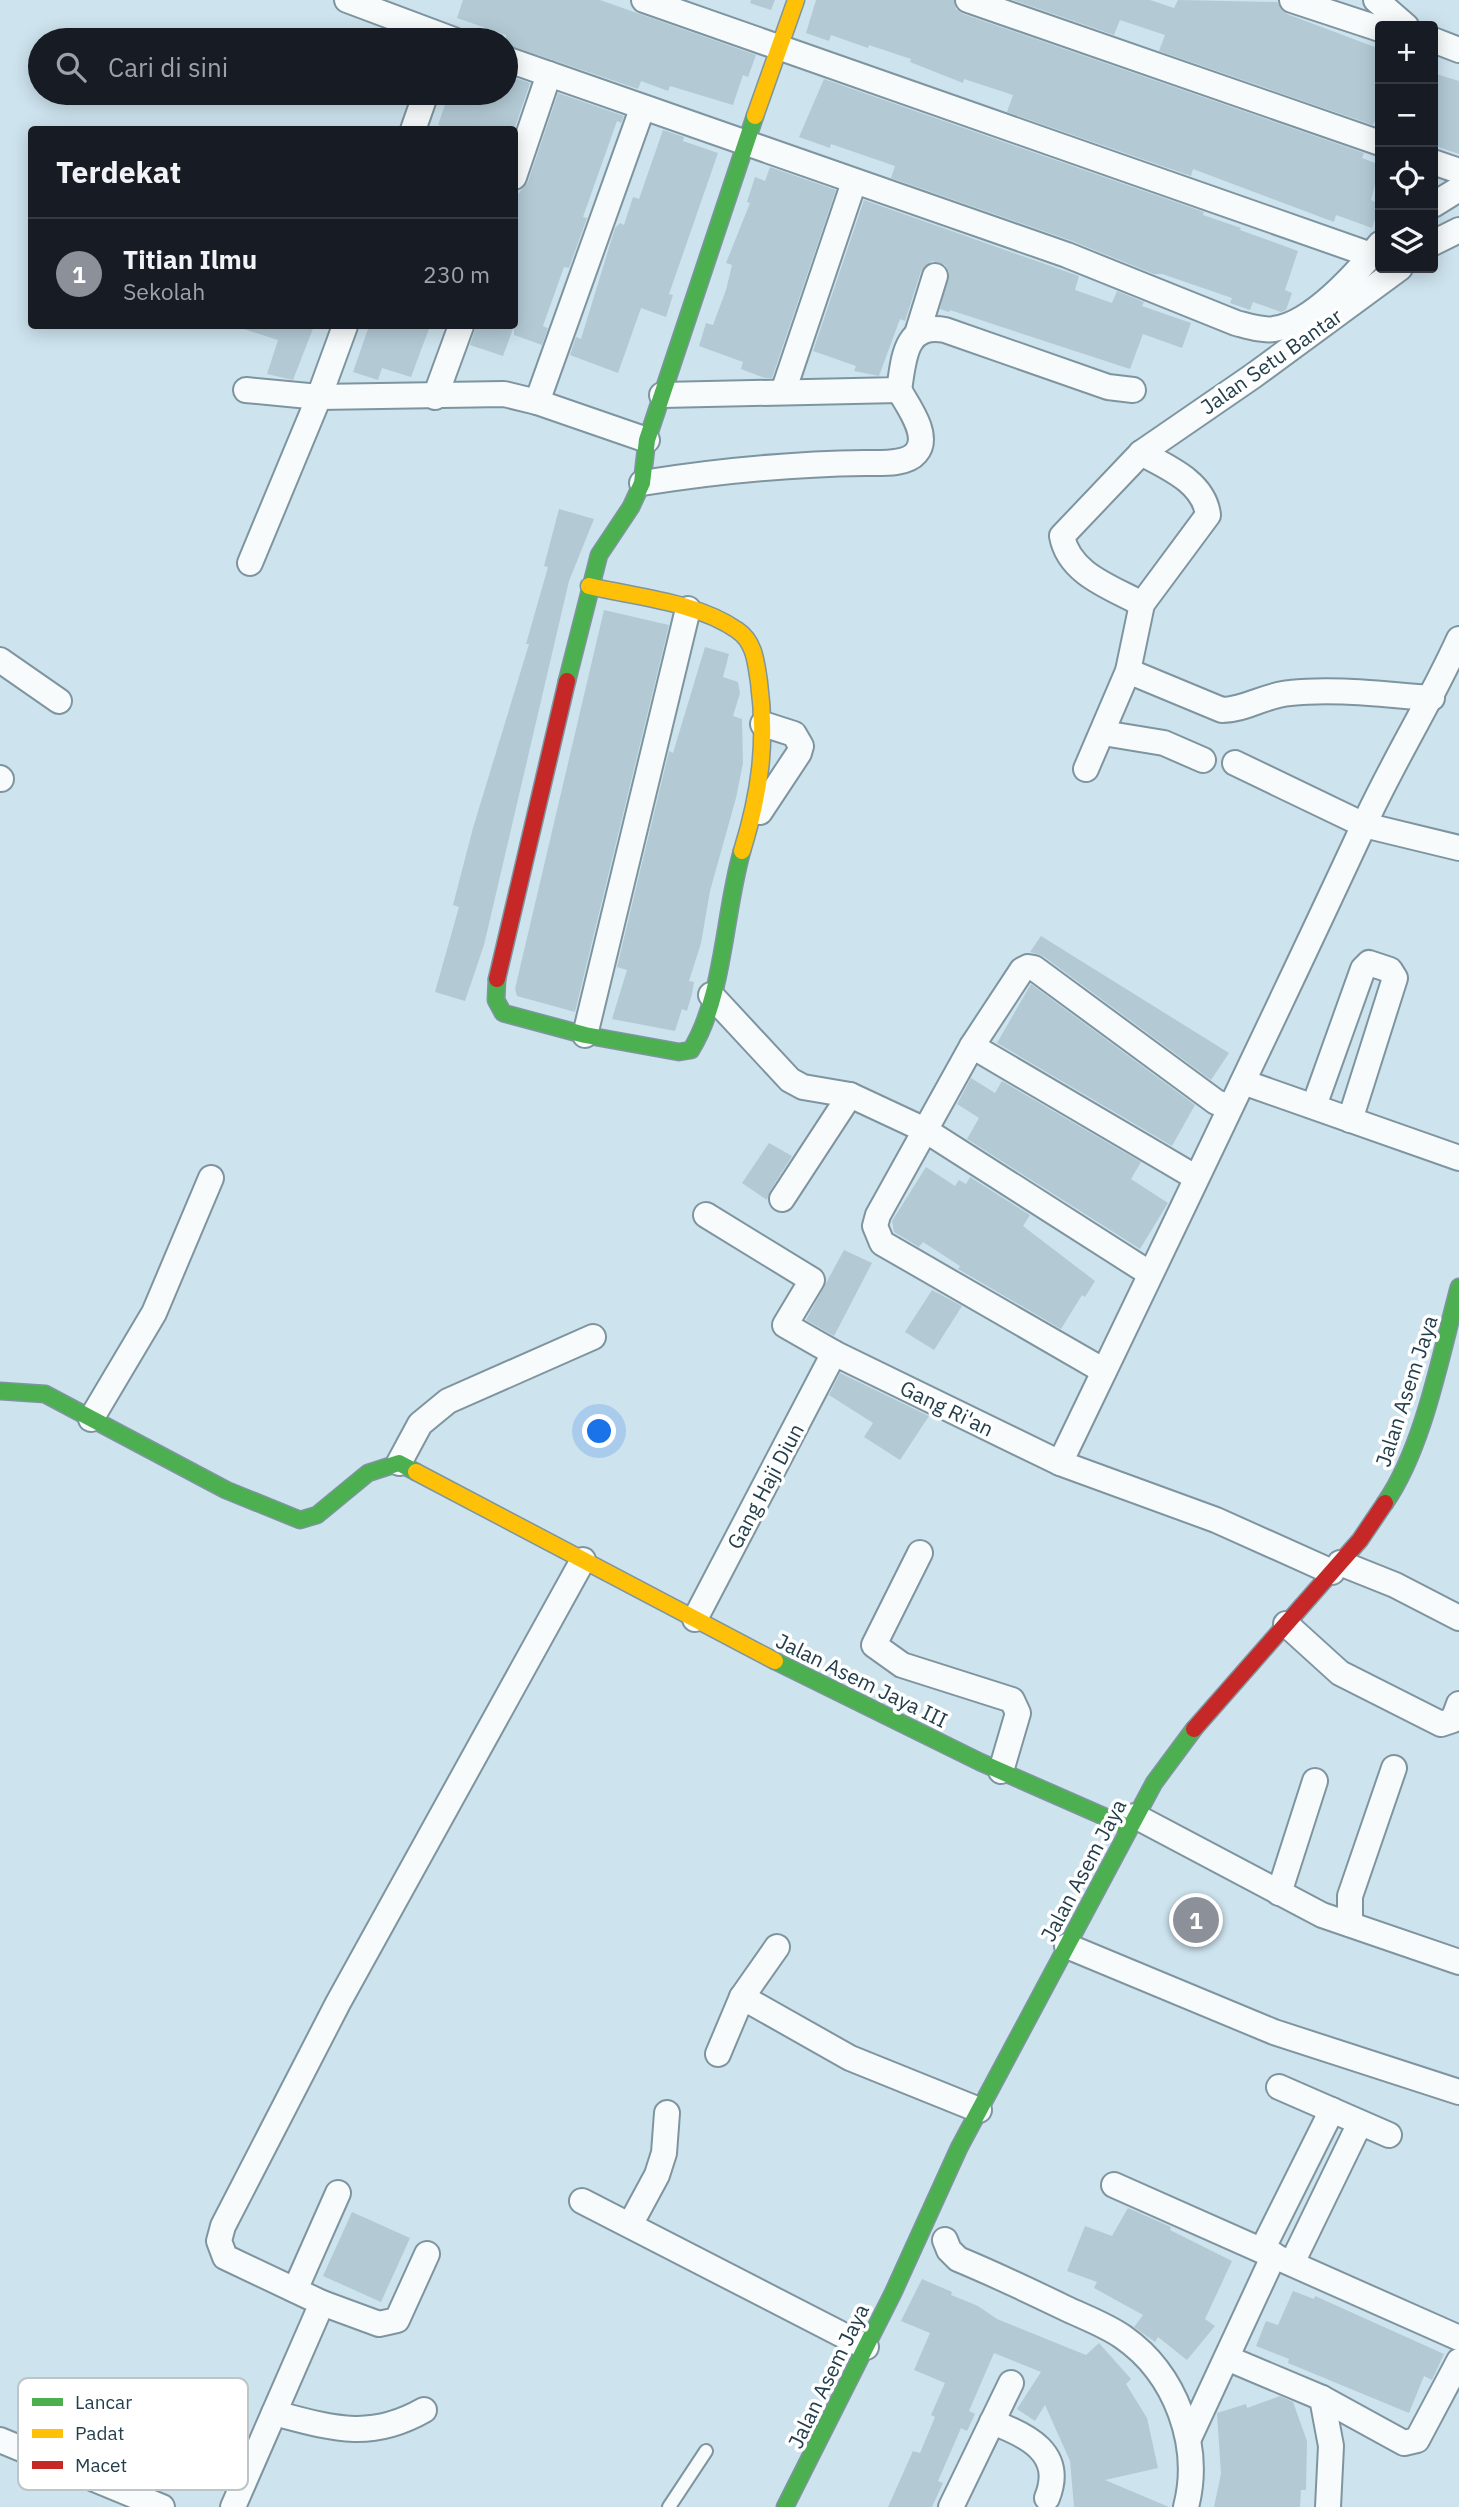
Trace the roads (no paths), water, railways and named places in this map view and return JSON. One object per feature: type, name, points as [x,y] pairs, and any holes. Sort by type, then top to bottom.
[{"type":"street","points":[[347,0],[419,28]]},
{"type":"street","points":[[645,0],[778,48],[1375,250]]},
{"type":"street","points":[[589,586],[688,609],[726,624],[750,641],[764,747],[751,825],[730,894],[711,995],[698,1039],[691,1049],[671,1052],[585,1035],[503,1013],[498,1007],[495,988],[589,586],[599,555],[631,506],[642,482],[647,440],[796,0]]},
{"type":"street","points":[[968,0],[1375,141]]},
{"type":"street","points":[[1292,0],[1375,27]]},
{"type":"street","points":[[1376,0],[1400,21]]},
{"type":"street","points":[[1438,42],[1459,50]]},
{"type":"street","points":[[518,63],[642,109],[746,142],[1067,255],[1237,323],[1255,327],[1273,330],[1292,324],[1344,284],[1375,251]]},
{"type":"street","points":[[518,165],[549,74]]},
{"type":"street","points":[[414,126],[422,105]]},
{"type":"street","points":[[537,402],[642,109]]},
{"type":"street","points":[[1438,164],[1459,171]]},
{"type":"street","points":[[783,392],[854,182]]},
{"type":"street","points":[[1438,202],[1459,189]]},
{"type":"street","points":[[1438,240],[1459,230]]},
{"type":"street","name":"Jalan Setu Bantar","points":[[1142,604],[1081,570],[1064,551],[1062,536],[1141,453],[1253,376],[1393,273]]},
{"type":"street","points":[[642,482],[715,471],[819,463],[886,463],[910,458],[920,446],[921,436],[899,390],[906,350],[917,334],[935,276]]},
{"type":"street","points":[[917,334],[929,327],[945,330],[1108,387],[1133,390]]},
{"type":"street","points":[[250,563],[319,397],[344,329]]},
{"type":"street","points":[[435,397],[460,329]]},
{"type":"street","points":[[246,390],[319,397],[504,394],[537,402],[647,440]]},
{"type":"street","points":[[662,395],[869,393],[899,390]]},
{"type":"street","points":[[1086,769],[1104,733],[1128,671],[1142,604],[1208,515],[1206,502],[1184,477],[1141,453]]},
{"type":"street","points":[[585,1035],[688,609]]},
{"type":"street","points":[[1060,1463],[1149,1273],[1187,1173],[1223,1105],[1243,1082],[1364,825],[1432,698],[1459,639]]},
{"type":"street","points":[[0,660],[59,701]]},
{"type":"street","points":[[1128,671],[1222,710],[1234,710],[1266,695],[1295,692],[1432,698]]},
{"type":"street","points":[[751,825],[800,753],[801,746],[794,734],[763,724]]},
{"type":"street","points":[[1104,733],[1164,743],[1203,760]]},
{"type":"street","points":[[1235,763],[1364,825],[1459,848]]},
{"type":"street","points":[[1314,1106],[1363,969],[1370,963],[1390,970],[1395,978],[1350,1120]]},
{"type":"street","points":[[1104,1371],[882,1243],[875,1226],[878,1215],[972,1046],[1022,970],[1034,968],[1223,1105]]},
{"type":"street","points":[[711,995],[790,1080],[810,1089],[850,1095],[925,1130],[1149,1273]]},
{"type":"street","points":[[972,1046],[1187,1173]]},
{"type":"street","points":[[1243,1082],[1459,1158]]},
{"type":"street","points":[[782,1199],[850,1095]]},
{"type":"street","points":[[91,1419],[154,1313],[211,1178]]},
{"type":"street","name":"Gang Ri'an","points":[[706,1215],[811,1280],[785,1325],[834,1353],[1060,1463],[1336,1567],[1395,1585],[1459,1618]]},
{"type":"street","name":"Jalan Asem Jaya","points":[[785,2507],[866,2347],[932,2203],[1131,1821],[1183,1741],[1379,1516],[1412,1452],[1459,1287]]},
{"type":"street","points":[[0,1391],[45,1394],[226,1490],[300,1520],[308,1520],[368,1473],[399,1463],[420,1424],[448,1401],[593,1337]]},
{"type":"street","name":"Gang Haji Diun","points":[[695,1619],[834,1353]]},
{"type":"street","name":"Jalan Asem Jaya III","points":[[399,1463],[797,1673],[1001,1771],[1131,1821]]},
{"type":"street","points":[[920,1553],[874,1646],[902,1665],[1012,1700],[1018,1713],[1001,1771]]},
{"type":"street","points":[[427,2254],[397,2320],[379,2324],[322,2303],[225,2257],[219,2241],[223,2226],[338,2003],[583,1560]]},
{"type":"street","points":[[1286,1625],[1340,1673],[1441,1724],[1453,1720],[1459,1704]]},
{"type":"street","points":[[1350,1924],[1350,1896],[1394,1768]]},
{"type":"street","points":[[1279,1893],[1315,1781]]},
{"type":"street","points":[[1131,1821],[1322,1916],[1459,1962]]},
{"type":"street","points":[[1067,1946],[1274,2032],[1459,2091]]},
{"type":"street","points":[[718,2054],[742,1997],[777,1947]]},
{"type":"street","points":[[742,1997],[850,2058],[979,2110]]},
{"type":"street","points":[[1279,2087],[1389,2135]]},
{"type":"street","points":[[1190,2436],[1276,2256],[1332,2110]]},
{"type":"street","points":[[630,2225],[657,2175],[664,2153],[667,2113]]},
{"type":"street","points":[[1276,2256],[1360,2123]]},
{"type":"street","points":[[1114,2185],[1459,2338]]},
{"type":"street","points":[[295,2290],[338,2193]]},
{"type":"street","points":[[582,2201],[866,2347]]},
{"type":"street","points":[[945,2240],[949,2250],[958,2259],[1123,2336],[1145,2356],[1164,2380],[1190,2436],[1191,2463],[1186,2507]]},
{"type":"street","points":[[248,2473],[322,2303]]},
{"type":"street","points":[[1227,2358],[1322,2398],[1410,2444],[1417,2440],[1459,2361]]},
{"type":"street","points":[[951,2507],[1012,2383]]},
{"type":"street","points":[[1322,2398],[1331,2446],[1328,2507]]},
{"type":"street","points":[[274,2413],[337,2428],[383,2429],[424,2410]]},
{"type":"street","points":[[992,2423],[1024,2434],[1040,2448],[1052,2472],[1052,2486],[1047,2498]]},
{"type":"street","points":[[0,2440],[18,2447]]},
{"type":"street","points":[[121,2490],[162,2507]]},
{"type":"street","points":[[233,2507],[240,2490]]},
{"type":"lane","points":[[669,2507],[706,2451]]},
{"type":"place","name":"Titian Ilmu","points":[[1196,1920]]}]
